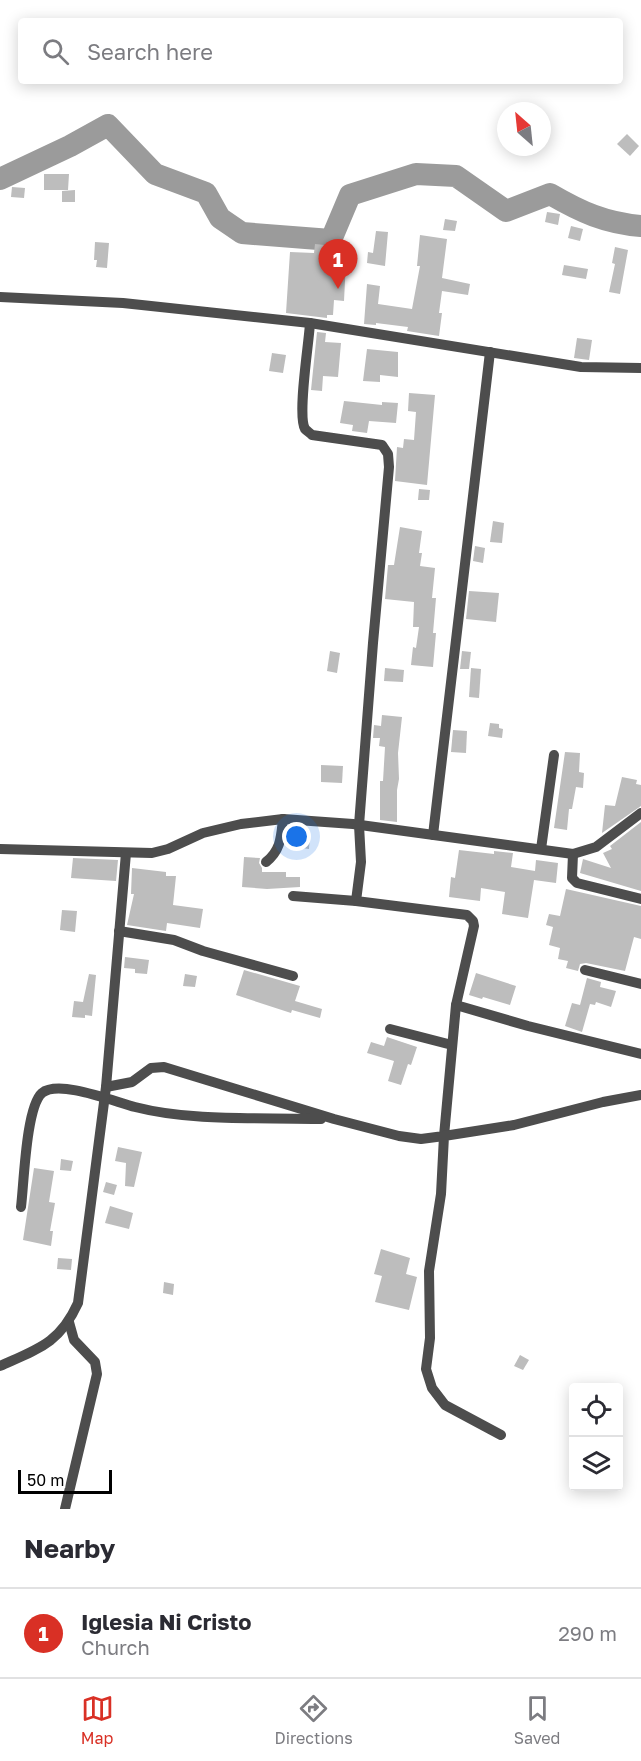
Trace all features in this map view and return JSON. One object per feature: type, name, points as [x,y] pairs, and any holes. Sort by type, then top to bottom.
[{"type":"street","points":[[0,297],[123,303],[310,323],[581,367],[641,368]]},
{"type":"street","points":[[310,323],[303,393],[303,421],[306,429],[312,435],[382,445],[388,454],[388,484],[359,825],[361,862],[356,901]]},
{"type":"street","points":[[433,835],[490,352]]},
{"type":"street","points":[[541,849],[554,754]]},
{"type":"street","points":[[0,849],[152,853],[168,849],[203,833],[241,824],[283,819],[359,825],[573,854],[596,847],[641,813]]},
{"type":"street","points":[[266,862],[274,856],[279,847],[283,819]]},
{"type":"street","points":[[0,1366],[33,1352],[56,1336],[69,1322],[78,1303],[105,1093],[126,853]]},
{"type":"street","points":[[573,854],[572,878],[577,883],[641,899]]},
{"type":"street","points":[[293,896],[356,901],[467,915],[474,926],[456,1005],[441,1194],[429,1271],[430,1338],[426,1369],[432,1388],[445,1405],[501,1435]]},
{"type":"street","points":[[119,931],[174,940],[203,951],[293,976]]},
{"type":"street","points":[[585,970],[641,984]]},
{"type":"street","points":[[456,1005],[528,1026],[641,1054]]},
{"type":"street","points":[[390,1029],[452,1045]]},
{"type":"street","points":[[105,1093],[132,1082],[151,1068],[164,1066],[334,1119],[399,1136],[421,1139],[514,1125],[603,1102],[641,1095]]},
{"type":"street","points":[[21,1207],[31,1117],[35,1101],[43,1092],[51,1088],[105,1093],[160,1113],[334,1119]]},
{"type":"street","points":[[64,1509],[97,1374],[95,1362],[74,1340],[69,1322]]},
{"type":"building","points":[[627,134],[639,146],[630,156],[617,144]]},
{"type":"building","points":[[44,174],[69,174],[68,190],[44,190]]},
{"type":"building","points":[[12,187],[25,188],[24,198],[11,197]]},
{"type":"building","points":[[75,190],[75,202],[62,202],[62,191]]},
{"type":"building","points":[[547,212],[560,214],[558,225],[545,222]]},
{"type":"building","points":[[445,219],[457,221],[455,231],[443,230]]},
{"type":"building","points":[[571,226],[583,229],[580,241],[568,238]]},
{"type":"building","points":[[376,231],[388,232],[385,266],[367,263],[368,252],[373,253]]},
{"type":"building","points":[[420,235],[447,239],[442,278],[470,284],[468,295],[442,291],[439,336],[407,331],[408,327],[376,323],[376,325],[364,324],[367,284],[380,286],[378,304],[412,309],[420,266],[417,266]]},
{"type":"building","points":[[95,242],[109,243],[107,268],[96,267]]},
{"type":"building","points":[[315,244],[325,245],[324,259],[346,261],[344,301],[334,300],[333,315],[327,315],[327,318],[286,313],[290,252],[314,253]]},
{"type":"building","points":[[615,247],[628,250],[620,294],[609,292],[615,264],[612,263]]},
{"type":"building","points":[[564,265],[588,269],[586,279],[562,275]]},
{"type":"building","points":[[317,332],[326,333],[325,342],[341,343],[338,377],[323,376],[322,391],[311,390]]},
{"type":"building","points":[[577,338],[592,340],[589,360],[574,358]]},
{"type":"building","points":[[367,349],[398,352],[398,377],[380,375],[380,382],[363,381]]},
{"type":"building","points":[[272,353],[286,355],[283,373],[269,371]]},
{"type":"building","points":[[409,393],[435,395],[427,485],[395,481],[397,447],[403,448],[404,439],[414,440],[416,412],[408,411]]},
{"type":"building","points":[[344,401],[382,405],[382,402],[398,403],[396,423],[369,421],[367,433],[352,431],[353,425],[340,423]]},
{"type":"building","points":[[419,489],[430,490],[429,500],[418,500]]},
{"type":"building","points":[[493,521],[504,523],[502,543],[490,542]]},
{"type":"building","points":[[400,527],[422,531],[420,566],[435,568],[432,598],[436,598],[433,667],[411,665],[419,627],[413,627],[414,602],[385,599],[388,565],[394,565]]},
{"type":"building","points":[[475,546],[485,548],[483,563],[473,561]]},
{"type":"building","points":[[469,591],[499,593],[496,622],[466,619]]},
{"type":"building","points":[[330,651],[340,653],[337,673],[327,671]]},
{"type":"building","points":[[462,651],[471,652],[469,669],[460,669]]},
{"type":"building","points":[[385,668],[404,670],[403,682],[384,681]]},
{"type":"building","points":[[471,668],[481,669],[479,698],[469,697]]},
{"type":"building","points":[[382,715],[402,717],[398,753],[397,822],[380,820],[380,781],[383,781],[385,747],[379,746],[380,738],[373,738],[374,725],[381,726]]},
{"type":"building","points":[[490,723],[499,724],[499,728],[503,729],[502,738],[488,736]]},
{"type":"building","points":[[453,730],[467,731],[466,753],[451,752]]},
{"type":"building","points":[[565,752],[580,753],[579,772],[584,773],[583,788],[576,787],[572,809],[569,809],[567,830],[554,828]]},
{"type":"building","points":[[321,765],[343,766],[342,783],[321,782]]},
{"type":"building","points":[[622,777],[637,780],[636,784],[641,785],[641,806],[602,833],[605,805],[615,806]]},
{"type":"building","points":[[641,822],[641,891],[580,873],[583,859],[611,868],[603,853],[612,849],[610,846]]},
{"type":"building","points":[[296,833],[310,835],[309,849],[295,847]]},
{"type":"building","points":[[459,850],[494,854],[494,851],[513,853],[511,867],[535,871],[536,860],[558,863],[556,883],[534,880],[528,918],[502,914],[505,892],[481,888],[480,901],[449,897],[451,877],[455,878]]},
{"type":"building","points":[[244,857],[260,858],[262,872],[286,872],[286,877],[300,877],[300,887],[267,889],[242,887]]},
{"type":"building","points":[[73,858],[118,860],[116,881],[71,878]]},
{"type":"building","points":[[132,868],[166,872],[166,876],[176,876],[173,905],[203,909],[200,928],[167,923],[166,931],[127,925],[134,894],[131,894]]},
{"type":"building","points":[[566,889],[641,906],[641,939],[634,937],[625,971],[586,963],[580,964],[578,971],[566,968],[568,961],[558,959],[560,948],[549,945],[553,927],[546,925],[549,914],[560,916]]},
{"type":"building","points":[[62,910],[77,911],[75,932],[60,930]]},
{"type":"building","points":[[125,957],[149,960],[147,974],[135,973],[135,969],[124,968]]},
{"type":"building","points":[[244,970],[300,986],[295,1001],[322,1009],[320,1018],[292,1010],[291,1013],[236,995]]},
{"type":"building","points":[[476,973],[516,986],[510,1005],[469,995]]},
{"type":"building","points":[[89,974],[96,975],[92,1016],[72,1017],[74,1001],[83,1002]]},
{"type":"building","points":[[185,974],[197,976],[195,987],[183,986]]},
{"type":"building","points":[[587,978],[601,982],[600,987],[616,991],[611,1007],[596,1002],[595,1005],[590,1004],[582,1032],[565,1026],[572,1003],[580,1005]]},
{"type":"building","points":[[387,1037],[417,1047],[401,1085],[388,1081],[394,1061],[367,1053],[371,1042],[384,1046]]},
{"type":"building","points":[[118,1147],[142,1152],[134,1187],[125,1186],[126,1163],[115,1161]]},
{"type":"building","points":[[61,1159],[73,1161],[71,1171],[60,1170]]},
{"type":"building","points":[[34,1168],[54,1171],[49,1202],[55,1203],[50,1231],[53,1231],[51,1246],[23,1240]]},
{"type":"building","points":[[106,1182],[117,1185],[114,1195],[103,1192]]},
{"type":"building","points":[[110,1206],[133,1213],[129,1229],[105,1223]]},
{"type":"building","points":[[381,1249],[410,1258],[406,1274],[417,1277],[409,1310],[375,1302],[382,1276],[374,1274]]},
{"type":"building","points":[[58,1258],[72,1259],[71,1270],[57,1269]]},
{"type":"building","points":[[164,1282],[174,1284],[173,1295],[163,1293]]},
{"type":"building","points":[[520,1355],[529,1360],[523,1370],[514,1366]]},
{"type":"waterway","points":[[0,179],[108,125],[155,174],[206,193],[220,218],[242,233],[331,240],[350,195],[416,174],[456,176],[506,211],[550,194],[594,216],[641,226]]},
{"type":"place","name":"Iglesia Ni Cristo","points":[[338,289]]}]
